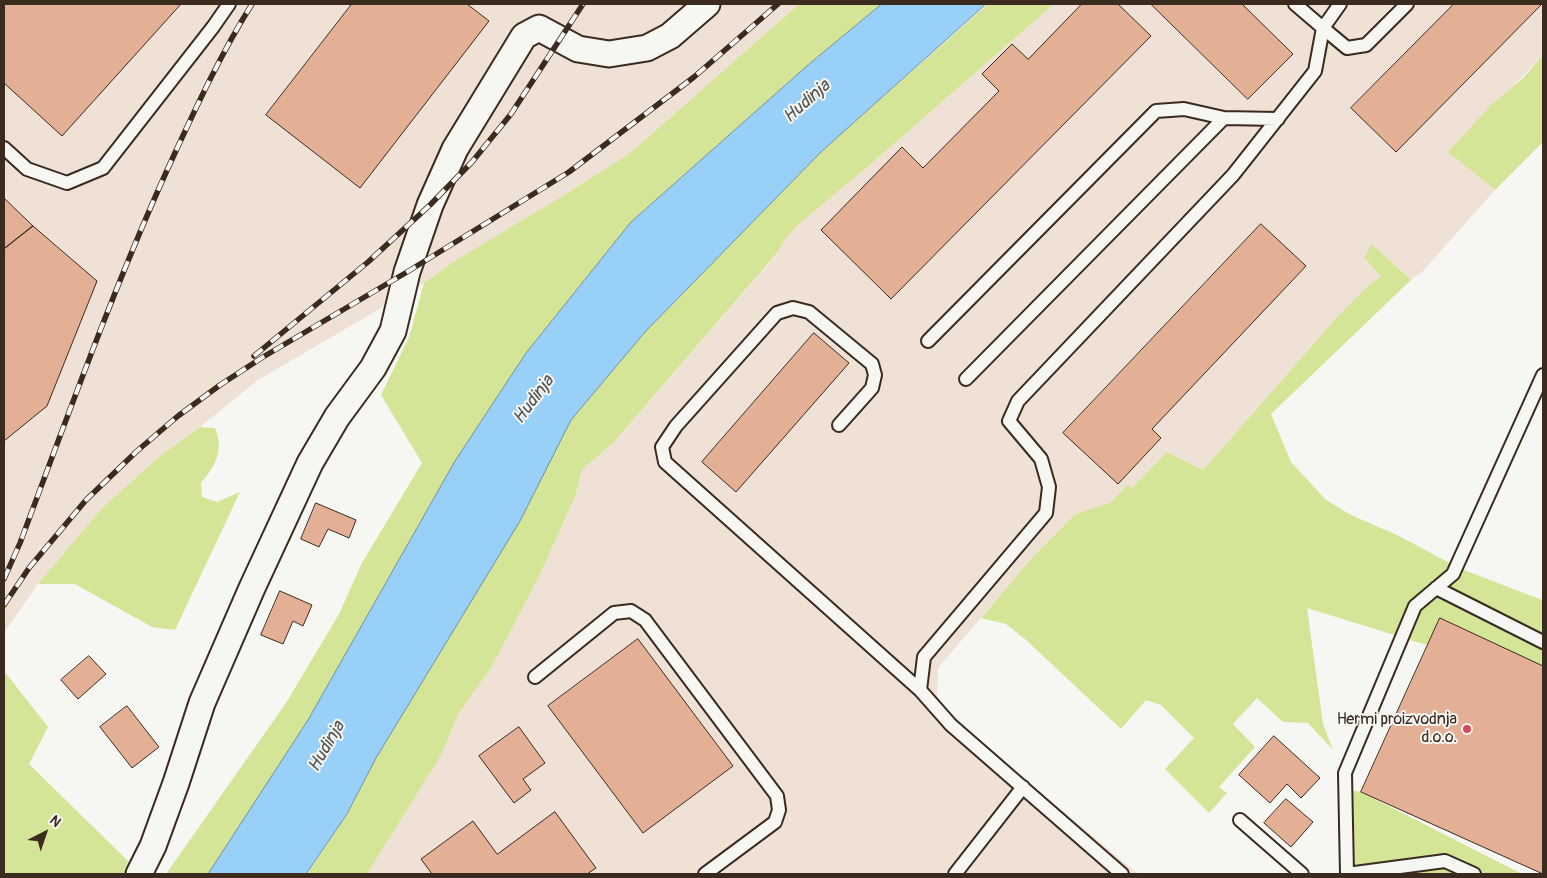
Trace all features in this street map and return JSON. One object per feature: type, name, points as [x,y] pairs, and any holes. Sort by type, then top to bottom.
[{"type":"street","points":[[139,874],[154,846],[202,703],[252,588],[310,463],[336,417],[373,368],[393,332],[407,272],[430,205],[455,150],[509,58],[524,36],[539,28],[578,49],[609,54],[647,48],[670,36],[707,4]]},
{"type":"lane","points":[[4,148],[27,169],[67,183],[103,168],[229,4]]},
{"type":"lane","points":[[1295,4],[1347,48],[1366,45],[1407,4]]},
{"type":"lane","points":[[920,690],[924,657],[1046,513],[1049,487],[1041,459],[1009,421],[1018,402],[1233,175],[1315,70],[1323,28],[1340,4]]},
{"type":"lane","points":[[928,340],[1156,111],[1184,109],[1224,118],[1278,119]]},
{"type":"lane","points":[[966,379],[1224,118]]},
{"type":"lane","points":[[840,425],[872,388],[875,375],[872,364],[810,312],[793,308],[777,313],[676,426],[662,447],[665,462],[920,690],[951,725],[1122,874]]},
{"type":"lane","points":[[1474,874],[1445,861],[1347,874],[1345,773],[1415,606],[1453,574],[1543,375]]},
{"type":"lane","points":[[1436,588],[1543,642]]},
{"type":"lane","points":[[535,677],[614,613],[630,611],[645,620],[776,796],[780,810],[776,822],[705,874]]},
{"type":"lane","points":[[955,874],[1023,787]]},
{"type":"lane","points":[[1240,820],[1302,874]]},
{"type":"shaded area","points":[[4,4],[799,4],[630,153],[456,260],[424,283],[258,380],[200,427],[161,455],[102,508],[38,584],[4,633]]},
{"type":"shaded area","points":[[1054,4],[1543,4],[1543,55],[1449,151],[1495,190],[1423,271],[1411,280],[1373,245],[1381,276],[1369,285],[1338,316],[1203,470],[1167,452],[1132,488],[1127,485],[1109,504],[1075,514],[1030,560],[938,668],[937,696],[951,718],[1138,874],[367,874],[440,757],[459,713],[491,668],[539,577],[575,497],[582,470],[614,442],[778,253],[785,239],[799,224]]},
{"type":"green space","points":[[799,4],[882,4],[808,65],[631,222],[526,353],[455,461],[311,715],[216,864],[208,874],[166,874],[286,703],[339,614],[362,563],[422,463],[381,395],[409,337],[424,283],[456,260],[630,153]]},
{"type":"green space","points":[[988,4],[1054,4],[799,224],[785,239],[778,252],[614,442],[582,470],[575,497],[539,577],[491,668],[459,713],[440,757],[367,874],[307,874],[348,813],[376,758],[520,520],[571,420],[645,332],[821,152]]},
{"type":"green space","points":[[1543,55],[1543,142],[1495,190],[1448,152],[1491,105],[1524,77]]},
{"type":"green space","points":[[1372,244],[1411,280],[1271,414],[1291,462],[1326,500],[1351,515],[1399,536],[1459,568],[1543,599],[1543,681],[1307,608],[1323,724],[1333,750],[1308,723],[1283,722],[1257,698],[1233,724],[1255,747],[1219,787],[1227,793],[1209,813],[1165,769],[1194,738],[1161,705],[1146,700],[1121,729],[1026,640],[1006,624],[981,618],[1030,560],[1075,514],[1110,503],[1127,485],[1132,488],[1167,452],[1203,470],[1338,316],[1369,285],[1381,276],[1364,258]]},
{"type":"green space","points":[[200,427],[215,428],[219,444],[214,464],[201,483],[202,497],[217,502],[240,492],[175,630],[152,627],[75,584],[38,584],[102,508],[161,455]]},
{"type":"green space","points":[[4,671],[48,727],[29,764],[128,861],[124,874],[4,874]]},
{"type":"green space","points":[[1340,788],[1361,792],[1522,874],[1340,874]]},
{"type":"water","name":"Hudinja","points":[[882,4],[986,4],[821,152],[645,332],[571,420],[520,521],[376,758],[347,814],[306,874],[208,874],[308,720],[455,461],[526,353],[631,222],[808,65]]},
{"type":"building","points":[[4,4],[181,4],[62,136],[4,83]]},
{"type":"building","points":[[352,4],[467,4],[489,21],[360,188],[266,115]]},
{"type":"building","points":[[1082,4],[1118,4],[1151,36],[891,299],[821,230],[902,147],[923,168],[999,91],[982,74],[1012,44],[1028,59]]},
{"type":"building","points":[[1151,4],[1242,4],[1293,54],[1248,99]]},
{"type":"building","points":[[1454,4],[1542,4],[1396,152],[1351,108]]},
{"type":"building","points":[[4,198],[33,226],[4,249]]},
{"type":"building","points":[[1261,224],[1306,266],[1152,429],[1161,438],[1118,484],[1063,433]]},
{"type":"building","points":[[33,226],[97,281],[47,406],[4,441],[4,249]]},
{"type":"building","points":[[814,333],[849,363],[736,492],[702,462]]},
{"type":"building","points":[[316,503],[356,520],[349,538],[328,529],[319,547],[301,539]]},
{"type":"building","points":[[280,591],[312,605],[303,626],[293,621],[283,644],[261,635]]},
{"type":"building","name":"Hermi proizvodnja d.o.o.","points":[[1440,618],[1543,666],[1543,874],[1361,792]]},
{"type":"building","points":[[638,639],[733,766],[643,833],[548,706]]},
{"type":"building","points":[[89,656],[106,674],[78,699],[61,680]]},
{"type":"building","points":[[127,706],[159,747],[132,768],[100,727]]},
{"type":"building","points":[[519,727],[545,763],[523,779],[531,790],[514,803],[479,756]]},
{"type":"building","points":[[1274,736],[1320,778],[1301,798],[1287,784],[1270,803],[1239,775]]},
{"type":"building","points":[[1286,799],[1313,822],[1291,847],[1264,823]]},
{"type":"building","points":[[555,812],[596,868],[587,874],[432,874],[421,859],[473,821],[497,854]]},
{"type":"railway","points":[[4,579],[20,543],[132,250],[211,78],[252,4]]},
{"type":"railway","points":[[254,356],[368,262],[430,205],[472,162],[511,114],[583,4]]},
{"type":"railway","points":[[4,605],[29,568],[86,500],[137,451],[178,416],[220,385],[263,357],[407,272],[569,172],[694,77],[778,4]]},
{"type":"place","name":"Hermi proizvodnja d.o.o.","points":[[1467,729]]}]
